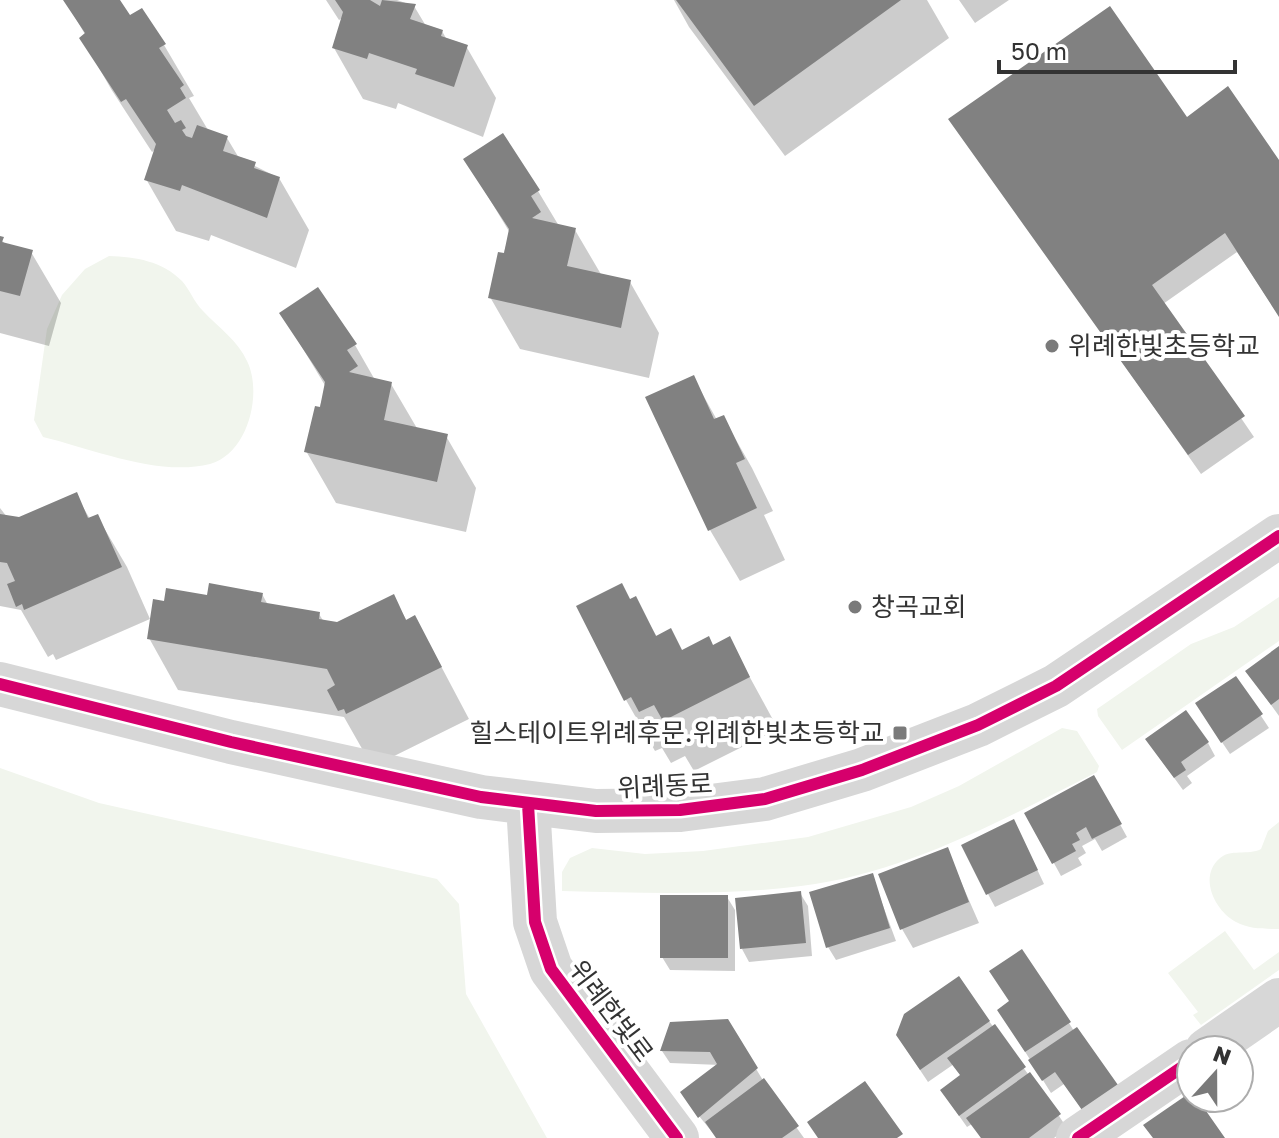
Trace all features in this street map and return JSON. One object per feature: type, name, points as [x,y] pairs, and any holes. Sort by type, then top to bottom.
[{"type":"street","name":"위례동로","points":[[0,684],[231,742],[466,794],[596,811],[680,810],[765,799],[862,770],[978,725],[1056,686],[1279,536]]},
{"type":"street","name":"위례한빛로","points":[[528,804],[535,922],[551,969],[677,1138]]},
{"type":"street","points":[[1230,1034],[1279,1000]]},
{"type":"street","points":[[1078,1138],[1175,1072]]},
{"type":"shaded area","points":[[109,256],[148,261],[174,274],[247,361],[253,389],[249,421],[234,448],[223,458],[210,464],[169,467],[126,460],[43,437],[34,420],[47,329],[62,295],[85,269]]},
{"type":"shaded area","points":[[1279,597],[1279,641],[1122,750],[1098,716],[1097,709],[1191,644],[1234,627]]},
{"type":"shaded area","points":[[1062,728],[1077,731],[1099,766],[1097,772],[954,842],[916,857],[840,879],[801,886],[682,893],[562,891],[562,872],[570,858],[592,848],[645,854],[703,851],[808,837],[911,807],[959,786]]},
{"type":"shaded area","points":[[0,768],[99,803],[437,879],[459,904],[466,994],[547,1138],[0,1138]]},
{"type":"shaded area","points":[[1279,822],[1279,929],[1241,924],[1216,903],[1210,875],[1223,856],[1261,849],[1268,831]]},
{"type":"shaded area","points":[[1225,931],[1254,970],[1279,952],[1279,970],[1201,1025],[1193,1015],[1198,1012],[1168,973]]},
{"type":"building","points":[[63,0],[120,0],[130,15],[142,8],[166,44],[159,48],[184,85],[180,88],[186,98],[167,110],[175,123],[181,120],[186,128],[182,130],[192,138],[197,125],[228,136],[223,151],[256,162],[254,168],[280,177],[267,218],[182,185],[180,191],[144,180],[156,144],[126,99],[121,102],[79,38],[85,33]]},
{"type":"building","points":[[335,0],[370,0],[380,6],[382,0],[416,4],[410,19],[443,30],[441,36],[468,45],[454,87],[415,74],[417,69],[369,53],[367,59],[332,48],[343,12]]},
{"type":"building","points":[[676,0],[901,0],[754,106]]},
{"type":"building","points":[[1110,6],[1187,117],[1228,86],[1279,160],[1279,317],[1225,233],[1152,285],[1245,416],[1188,455],[948,119]]},
{"type":"building","points":[[503,133],[540,190],[531,196],[541,212],[532,218],[576,228],[567,266],[631,280],[621,328],[488,298],[498,252],[504,253],[509,229],[463,159]]},
{"type":"building","points":[[0,236],[4,237],[2,242],[33,250],[20,296],[0,291]]},
{"type":"building","points":[[318,287],[357,344],[347,350],[358,366],[349,372],[392,382],[384,420],[448,434],[437,482],[304,452],[315,406],[320,407],[325,382],[279,313]]},
{"type":"building","points":[[694,375],[714,419],[724,415],[745,459],[736,463],[757,508],[708,531],[645,397]]},
{"type":"building","points":[[77,492],[88,518],[98,514],[122,567],[24,610],[22,604],[16,607],[7,584],[15,581],[7,563],[0,562],[0,514],[19,517]]},
{"type":"building","points":[[209,583],[263,593],[261,602],[320,612],[319,619],[337,622],[394,594],[406,620],[415,615],[442,667],[346,714],[344,709],[338,711],[327,690],[335,685],[327,669],[147,639],[153,599],[164,601],[166,588],[207,595]]},
{"type":"building","points":[[622,583],[630,599],[636,596],[656,636],[671,628],[682,650],[709,636],[713,645],[730,636],[750,677],[663,721],[654,705],[639,712],[631,697],[624,701],[576,606]]},
{"type":"building","points":[[1279,646],[1279,699],[1271,705],[1245,671]]},
{"type":"building","points":[[1236,676],[1263,714],[1221,743],[1195,703]]},
{"type":"building","points":[[1186,710],[1209,742],[1181,762],[1186,770],[1174,778],[1145,739]]},
{"type":"building","points":[[1094,775],[1122,824],[1092,839],[1086,827],[1076,833],[1080,840],[1072,844],[1076,851],[1052,864],[1024,813]]},
{"type":"building","points":[[1014,819],[1038,870],[986,895],[961,845]]},
{"type":"building","points":[[948,847],[969,902],[900,930],[878,874]]},
{"type":"building","points":[[873,873],[890,928],[826,948],[809,892]]},
{"type":"building","points":[[801,891],[806,943],[740,949],[735,898]]},
{"type":"building","points":[[660,895],[728,895],[728,958],[660,958]]},
{"type":"building","points":[[1022,949],[1071,1022],[1025,1052],[997,1010],[1009,1001],[989,971]]},
{"type":"building","points":[[959,976],[990,1021],[920,1070],[896,1035],[904,1014]]},
{"type":"building","points":[[728,1019],[758,1068],[698,1118],[680,1092],[717,1064],[710,1052],[660,1051],[670,1022]]},
{"type":"building","points":[[995,1024],[1026,1067],[959,1116],[940,1090],[960,1075],[947,1058]]},
{"type":"building","points":[[1077,1027],[1118,1085],[1082,1110],[1055,1072],[1042,1081],[1028,1060]]},
{"type":"building","points":[[1030,1072],[1061,1114],[1029,1138],[981,1138],[966,1118]]},
{"type":"building","points":[[764,1078],[799,1126],[782,1138],[716,1138],[705,1122]]},
{"type":"building","points":[[865,1081],[903,1134],[897,1138],[818,1138],[807,1122]]},
{"type":"building","points":[[1175,1103],[1175,1114],[1208,1114],[1225,1138],[1153,1138],[1143,1125]]},
{"type":"cycle path","points":[[0,684],[231,742],[481,797],[596,811],[680,810],[765,799],[862,770],[978,725],[1056,686],[1279,536]]},
{"type":"cycle path","points":[[528,804],[535,922],[551,969],[677,1138]]},
{"type":"cycle path","points":[[1078,1138],[1175,1072]]},
{"type":"place","name":"위례한빛초등학교","points":[[1052,346]]},
{"type":"place","name":"창곡교회","points":[[855,607]]},
{"type":"place","name":"힐스테이트위례후문.위례한빛초등학교","points":[[900,733]]}]
